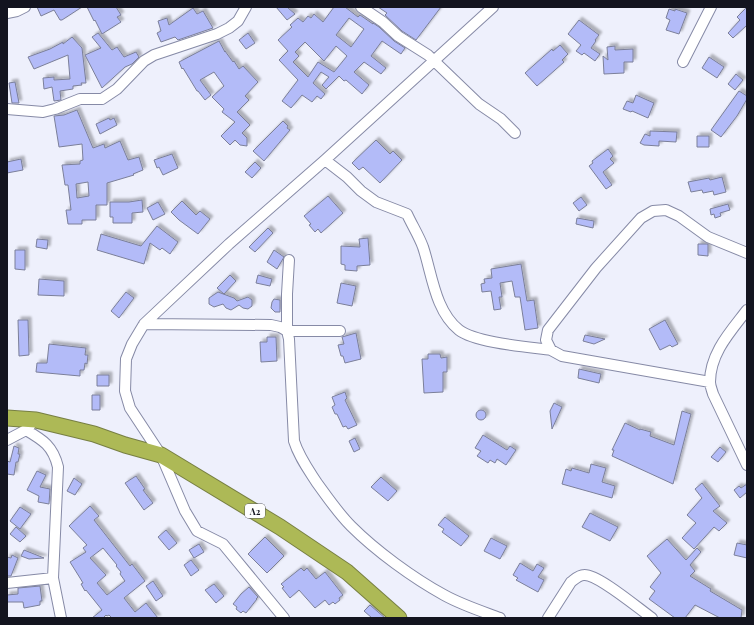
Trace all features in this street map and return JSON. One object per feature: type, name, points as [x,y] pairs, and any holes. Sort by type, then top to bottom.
[{"type":"highway","name":"A2","points":[[7,418],[31,425],[94,434],[125,445],[161,455],[280,526],[347,572],[399,618]]},
{"type":"street","points":[[7,13],[18,11],[25,7]]},
{"type":"street","points":[[7,109],[43,112],[56,109],[80,99],[102,99],[117,89],[144,61],[154,55],[217,34],[229,28],[238,21],[246,7]]},
{"type":"street","points":[[361,7],[383,22],[398,36],[428,55],[479,104],[501,119],[515,133]]},
{"type":"street","points":[[284,618],[223,544],[197,531],[185,511],[161,455],[130,408],[125,391],[126,359],[132,344],[144,324],[229,244],[325,160],[433,60],[493,7]]},
{"type":"street","points":[[683,62],[711,7]]},
{"type":"street","points":[[325,160],[376,202],[407,214],[423,246],[430,276],[444,314],[459,330],[474,337],[551,350],[562,356],[710,382]]},
{"type":"street","points":[[551,350],[546,340],[548,330],[596,268],[641,218],[653,211],[666,210],[679,216],[708,237],[747,253]]},
{"type":"street","points":[[289,260],[287,331],[290,339],[294,441],[300,457],[332,504],[352,526],[384,554],[444,595],[476,610],[500,618]]},
{"type":"street","points":[[747,310],[718,350],[710,382],[713,394],[747,465]]},
{"type":"street","points":[[144,324],[272,325],[287,331],[340,331]]},
{"type":"street","points":[[7,440],[31,425],[39,438],[48,446],[55,456],[58,467],[53,578],[61,618]]},
{"type":"street","points":[[548,618],[570,582],[585,575],[597,579],[652,618]]},
{"type":"street","points":[[7,583],[53,578]]},
{"type":"building","points":[[37,7],[82,7],[60,20],[54,10],[41,16]]},
{"type":"building","points":[[87,7],[116,7],[121,15],[117,17],[121,22],[102,34]]},
{"type":"building","points":[[276,7],[287,7],[295,14],[287,20]]},
{"type":"building","points":[[334,7],[345,7],[358,17],[360,15],[379,27],[394,41],[405,48],[401,54],[382,41],[371,56],[386,68],[381,74],[364,62],[354,72],[369,85],[362,94],[339,76],[326,89],[322,85],[329,77],[321,72],[313,83],[325,94],[321,99],[317,96],[312,102],[302,95],[291,108],[282,101],[298,80],[279,60],[288,51],[278,40],[292,27],[290,25],[298,18],[303,22],[308,16],[311,18],[314,14],[323,22]],"holes":[[[349,18],[364,29],[351,47],[336,35]],[[305,42],[324,61],[336,46],[347,56],[334,72],[318,62],[308,77],[293,62],[299,56],[295,52]]]},
{"type":"building","points":[[378,7],[441,7],[416,40],[402,31],[385,15],[387,13]]},
{"type":"building","points":[[747,7],[747,27],[746,26],[733,38],[728,33],[740,20],[737,17]]},
{"type":"building","points":[[193,8],[197,14],[203,11],[213,28],[178,40],[175,37],[161,42],[157,33],[161,31],[158,21],[167,18],[169,25]]},
{"type":"building","points":[[669,9],[675,11],[675,9],[687,13],[679,34],[666,30],[670,20],[666,18]]},
{"type":"building","points":[[579,20],[599,35],[591,48],[600,54],[595,61],[584,53],[582,55],[576,51],[581,45],[568,34]]},
{"type":"building","points":[[98,33],[112,50],[117,47],[124,57],[136,52],[139,57],[132,64],[125,67],[102,88],[85,55],[101,48],[92,37]]},
{"type":"building","points":[[248,33],[255,43],[246,49],[239,40]]},
{"type":"building","points":[[72,37],[82,48],[86,83],[73,86],[73,89],[60,91],[61,100],[54,101],[52,87],[44,89],[43,78],[54,77],[54,80],[70,79],[68,55],[34,69],[28,57],[50,49],[63,42],[63,44]]},
{"type":"building","points":[[219,41],[225,52],[233,62],[234,61],[239,69],[243,66],[258,82],[245,96],[249,100],[237,112],[250,125],[242,133],[247,138],[247,146],[240,145],[235,140],[230,145],[221,136],[235,122],[222,112],[224,109],[212,97],[224,86],[214,72],[200,80],[211,95],[205,100],[197,91],[179,62]]},
{"type":"building","points":[[560,45],[568,54],[562,60],[564,62],[537,86],[525,73],[552,49],[553,51]]},
{"type":"building","points":[[615,46],[615,50],[633,49],[633,62],[624,62],[624,73],[604,74],[603,56],[608,60],[607,47]]},
{"type":"building","points":[[709,57],[724,67],[717,78],[702,68]]},
{"type":"building","points":[[736,74],[743,80],[735,90],[728,84]]},
{"type":"building","points":[[15,82],[19,103],[12,103],[9,83]]},
{"type":"building","points":[[739,91],[747,96],[747,99],[737,116],[721,137],[711,130]]},
{"type":"building","points":[[636,95],[654,103],[648,118],[623,109],[627,101],[633,103]]},
{"type":"building","points":[[77,110],[93,148],[104,144],[105,148],[120,141],[128,160],[139,157],[143,170],[133,174],[134,175],[107,183],[107,205],[96,205],[96,220],[82,220],[82,224],[68,224],[66,210],[71,210],[68,185],[65,185],[62,165],[80,164],[80,161],[83,160],[82,144],[59,147],[54,116],[64,115]],"holes":[[[88,182],[89,196],[77,198],[76,184]]]},
{"type":"building","points":[[109,118],[110,120],[114,118],[117,125],[100,134],[96,124]]},
{"type":"building","points":[[283,121],[290,130],[264,161],[253,151]]},
{"type":"building","points":[[650,131],[677,132],[676,142],[659,141],[659,146],[644,145],[640,143],[645,134],[650,136]]},
{"type":"building","points":[[697,136],[709,136],[709,147],[697,147]]},
{"type":"building","points":[[376,140],[390,154],[393,151],[402,160],[380,183],[363,167],[359,170],[352,163]]},
{"type":"building","points":[[608,149],[613,156],[610,159],[614,163],[603,172],[612,185],[606,189],[589,166],[593,163],[592,161]]},
{"type":"building","points":[[172,154],[178,168],[163,175],[159,167],[157,168],[154,160]]},
{"type":"building","points":[[21,159],[23,170],[7,173],[7,162]]},
{"type":"building","points":[[255,162],[261,168],[252,178],[245,172]]},
{"type":"building","points":[[722,177],[726,192],[714,195],[713,191],[703,193],[702,190],[691,192],[688,182],[709,178],[710,180]]},
{"type":"building","points":[[328,196],[343,213],[321,233],[318,229],[315,232],[309,225],[311,224],[304,216]]},
{"type":"building","points":[[581,197],[587,205],[579,211],[573,203]]},
{"type":"building","points":[[142,200],[143,212],[132,213],[132,223],[113,223],[113,217],[110,217],[110,202]]},
{"type":"building","points":[[182,201],[196,215],[200,211],[210,219],[198,234],[171,212]]},
{"type":"building","points":[[158,202],[165,214],[153,220],[147,208]]},
{"type":"building","points":[[728,204],[730,210],[720,213],[721,216],[715,218],[714,214],[711,215],[710,209]]},
{"type":"building","points":[[577,218],[594,221],[593,228],[576,224]]},
{"type":"building","points":[[157,226],[178,242],[170,254],[162,248],[160,250],[150,243],[144,264],[97,250],[101,234],[141,246]]},
{"type":"building","points":[[268,228],[273,233],[255,252],[249,247]]},
{"type":"building","points":[[368,238],[370,265],[357,266],[357,271],[345,270],[345,265],[341,264],[341,246],[360,247],[359,239]]},
{"type":"building","points":[[37,239],[48,240],[47,249],[36,247]]},
{"type":"building","points":[[698,244],[708,244],[708,256],[698,255]]},
{"type":"building","points":[[15,250],[25,250],[25,270],[15,269]]},
{"type":"building","points":[[274,250],[284,257],[277,269],[267,262]]},
{"type":"building","points":[[521,264],[527,301],[534,300],[538,328],[525,330],[520,297],[515,297],[512,281],[500,283],[502,297],[499,297],[501,309],[494,310],[491,291],[482,292],[481,284],[485,283],[484,279],[492,278],[491,269]]},
{"type":"building","points":[[230,275],[236,281],[224,294],[217,288]]},
{"type":"building","points":[[258,275],[272,279],[270,286],[256,283]]},
{"type":"building","points":[[39,279],[64,281],[64,296],[38,295]]},
{"type":"building","points":[[341,283],[356,286],[352,306],[337,303]]},
{"type":"building","points":[[126,292],[134,298],[119,318],[111,311]]},
{"type":"building","points":[[218,292],[234,298],[237,301],[248,297],[252,300],[252,306],[248,309],[239,305],[231,310],[226,308],[223,304],[214,307],[209,304],[209,298]]},
{"type":"building","points":[[274,299],[280,300],[280,312],[275,312],[271,308]]},
{"type":"building","points":[[18,320],[28,320],[29,355],[19,356]]},
{"type":"building","points":[[665,320],[678,344],[672,347],[670,345],[660,350],[649,329]]},
{"type":"building","points":[[356,333],[361,359],[345,363],[338,345],[344,344],[342,337]]},
{"type":"building","points":[[585,335],[605,339],[594,344],[583,341]]},
{"type":"building","points":[[267,337],[276,337],[277,361],[261,362],[260,342],[267,342]]},
{"type":"building","points":[[49,344],[86,348],[85,355],[88,355],[87,364],[85,363],[84,370],[80,370],[80,376],[36,372],[37,363],[47,363]]},
{"type":"building","points":[[428,354],[440,354],[441,358],[447,357],[447,372],[443,372],[443,392],[424,393],[422,359],[428,359]]},
{"type":"building","points":[[579,369],[601,374],[599,383],[578,378]]},
{"type":"building","points":[[97,375],[109,375],[109,386],[97,386]]},
{"type":"building","points":[[345,392],[347,398],[345,400],[357,425],[348,429],[346,426],[343,427],[332,407],[335,405],[332,397]]},
{"type":"building","points":[[92,395],[100,395],[100,410],[92,410]]},
{"type":"building","points":[[554,403],[562,407],[552,429],[550,411]]},
{"type":"building","points":[[479,410],[483,410],[485,411],[485,419],[479,420],[476,417],[476,413]]},
{"type":"building","points":[[682,411],[691,414],[673,484],[612,456],[614,450],[612,450],[625,423],[640,430],[651,432],[650,436],[674,445]]},
{"type":"building","points":[[483,435],[507,450],[510,446],[516,450],[506,465],[497,459],[495,463],[490,460],[488,463],[477,456],[481,451],[475,448]]},
{"type":"building","points":[[355,438],[360,449],[354,452],[349,441]]},
{"type":"building","points":[[14,446],[19,448],[18,454],[20,454],[18,462],[16,462],[14,475],[7,474],[7,461],[10,462]]},
{"type":"building","points":[[720,447],[726,452],[718,462],[711,457]]},
{"type":"building","points":[[591,464],[606,468],[602,482],[615,486],[612,498],[562,484],[566,469],[571,471],[572,468],[589,473]]},
{"type":"building","points":[[37,471],[46,475],[40,487],[50,489],[49,504],[38,502],[39,496],[27,490]]},
{"type":"building","points":[[136,476],[145,489],[143,490],[153,503],[144,510],[125,483]]},
{"type":"building","points":[[381,477],[397,491],[388,501],[371,487]]},
{"type":"building","points":[[74,478],[82,484],[75,495],[67,491]]},
{"type":"building","points":[[702,483],[720,506],[713,511],[727,523],[719,531],[714,527],[694,549],[682,538],[696,523],[687,515],[702,498],[695,489]]},
{"type":"building","points":[[747,484],[747,492],[740,498],[734,490],[739,486],[741,488]]},
{"type":"building","points":[[90,506],[99,516],[94,520],[130,566],[132,564],[145,581],[124,598],[135,612],[146,603],[158,618],[112,618],[109,615],[106,615],[103,618],[92,618],[102,610],[86,590],[85,591],[81,584],[83,583],[70,562],[86,552],[83,548],[87,545],[69,526]],"holes":[[[103,548],[117,565],[116,566],[121,572],[120,574],[125,581],[107,595],[97,583],[106,575],[90,558]]]},
{"type":"building","points":[[20,507],[31,514],[20,529],[10,521]]},
{"type":"building","points":[[590,513],[618,527],[610,541],[582,527]]},
{"type":"building","points":[[445,517],[469,536],[461,546],[442,532],[444,529],[438,525]]},
{"type":"building","points":[[16,527],[26,536],[20,542],[10,534]]},
{"type":"building","points":[[166,530],[177,543],[169,550],[158,537]]},
{"type":"building","points":[[265,537],[284,556],[267,573],[248,554]]},
{"type":"building","points":[[491,538],[507,546],[500,559],[484,551]]},
{"type":"building","points":[[667,539],[686,560],[697,548],[701,552],[690,565],[695,571],[690,576],[711,589],[710,591],[742,610],[741,618],[720,618],[695,605],[685,618],[675,618],[649,599],[655,591],[650,587],[661,573],[647,556]]},
{"type":"building","points":[[737,543],[747,545],[747,558],[734,555]]},
{"type":"building","points":[[199,544],[204,552],[194,558],[189,550]]},
{"type":"building","points":[[24,550],[44,558],[29,559],[21,556]]},
{"type":"building","points":[[12,555],[18,558],[11,576],[7,576],[7,557],[11,558]]},
{"type":"building","points":[[191,560],[199,570],[191,576],[184,565]]},
{"type":"building","points":[[520,563],[533,571],[537,564],[544,568],[538,577],[544,580],[538,592],[516,580],[518,578],[513,575]]},
{"type":"building","points":[[301,568],[304,571],[307,568],[316,579],[325,572],[343,595],[339,598],[340,600],[335,604],[333,602],[329,605],[325,600],[315,608],[299,590],[290,598],[282,588],[284,587],[281,584]]},
{"type":"building","points":[[153,581],[163,596],[156,601],[146,586]]},
{"type":"building","points":[[214,584],[224,596],[216,603],[205,590]]},
{"type":"building","points":[[40,586],[42,601],[40,601],[40,605],[24,608],[23,602],[7,602],[7,595],[18,594],[18,588]]},
{"type":"building","points":[[249,587],[258,597],[246,613],[243,611],[241,613],[233,604]]},
{"type":"building","points":[[370,605],[385,618],[372,618],[364,611]]}]
